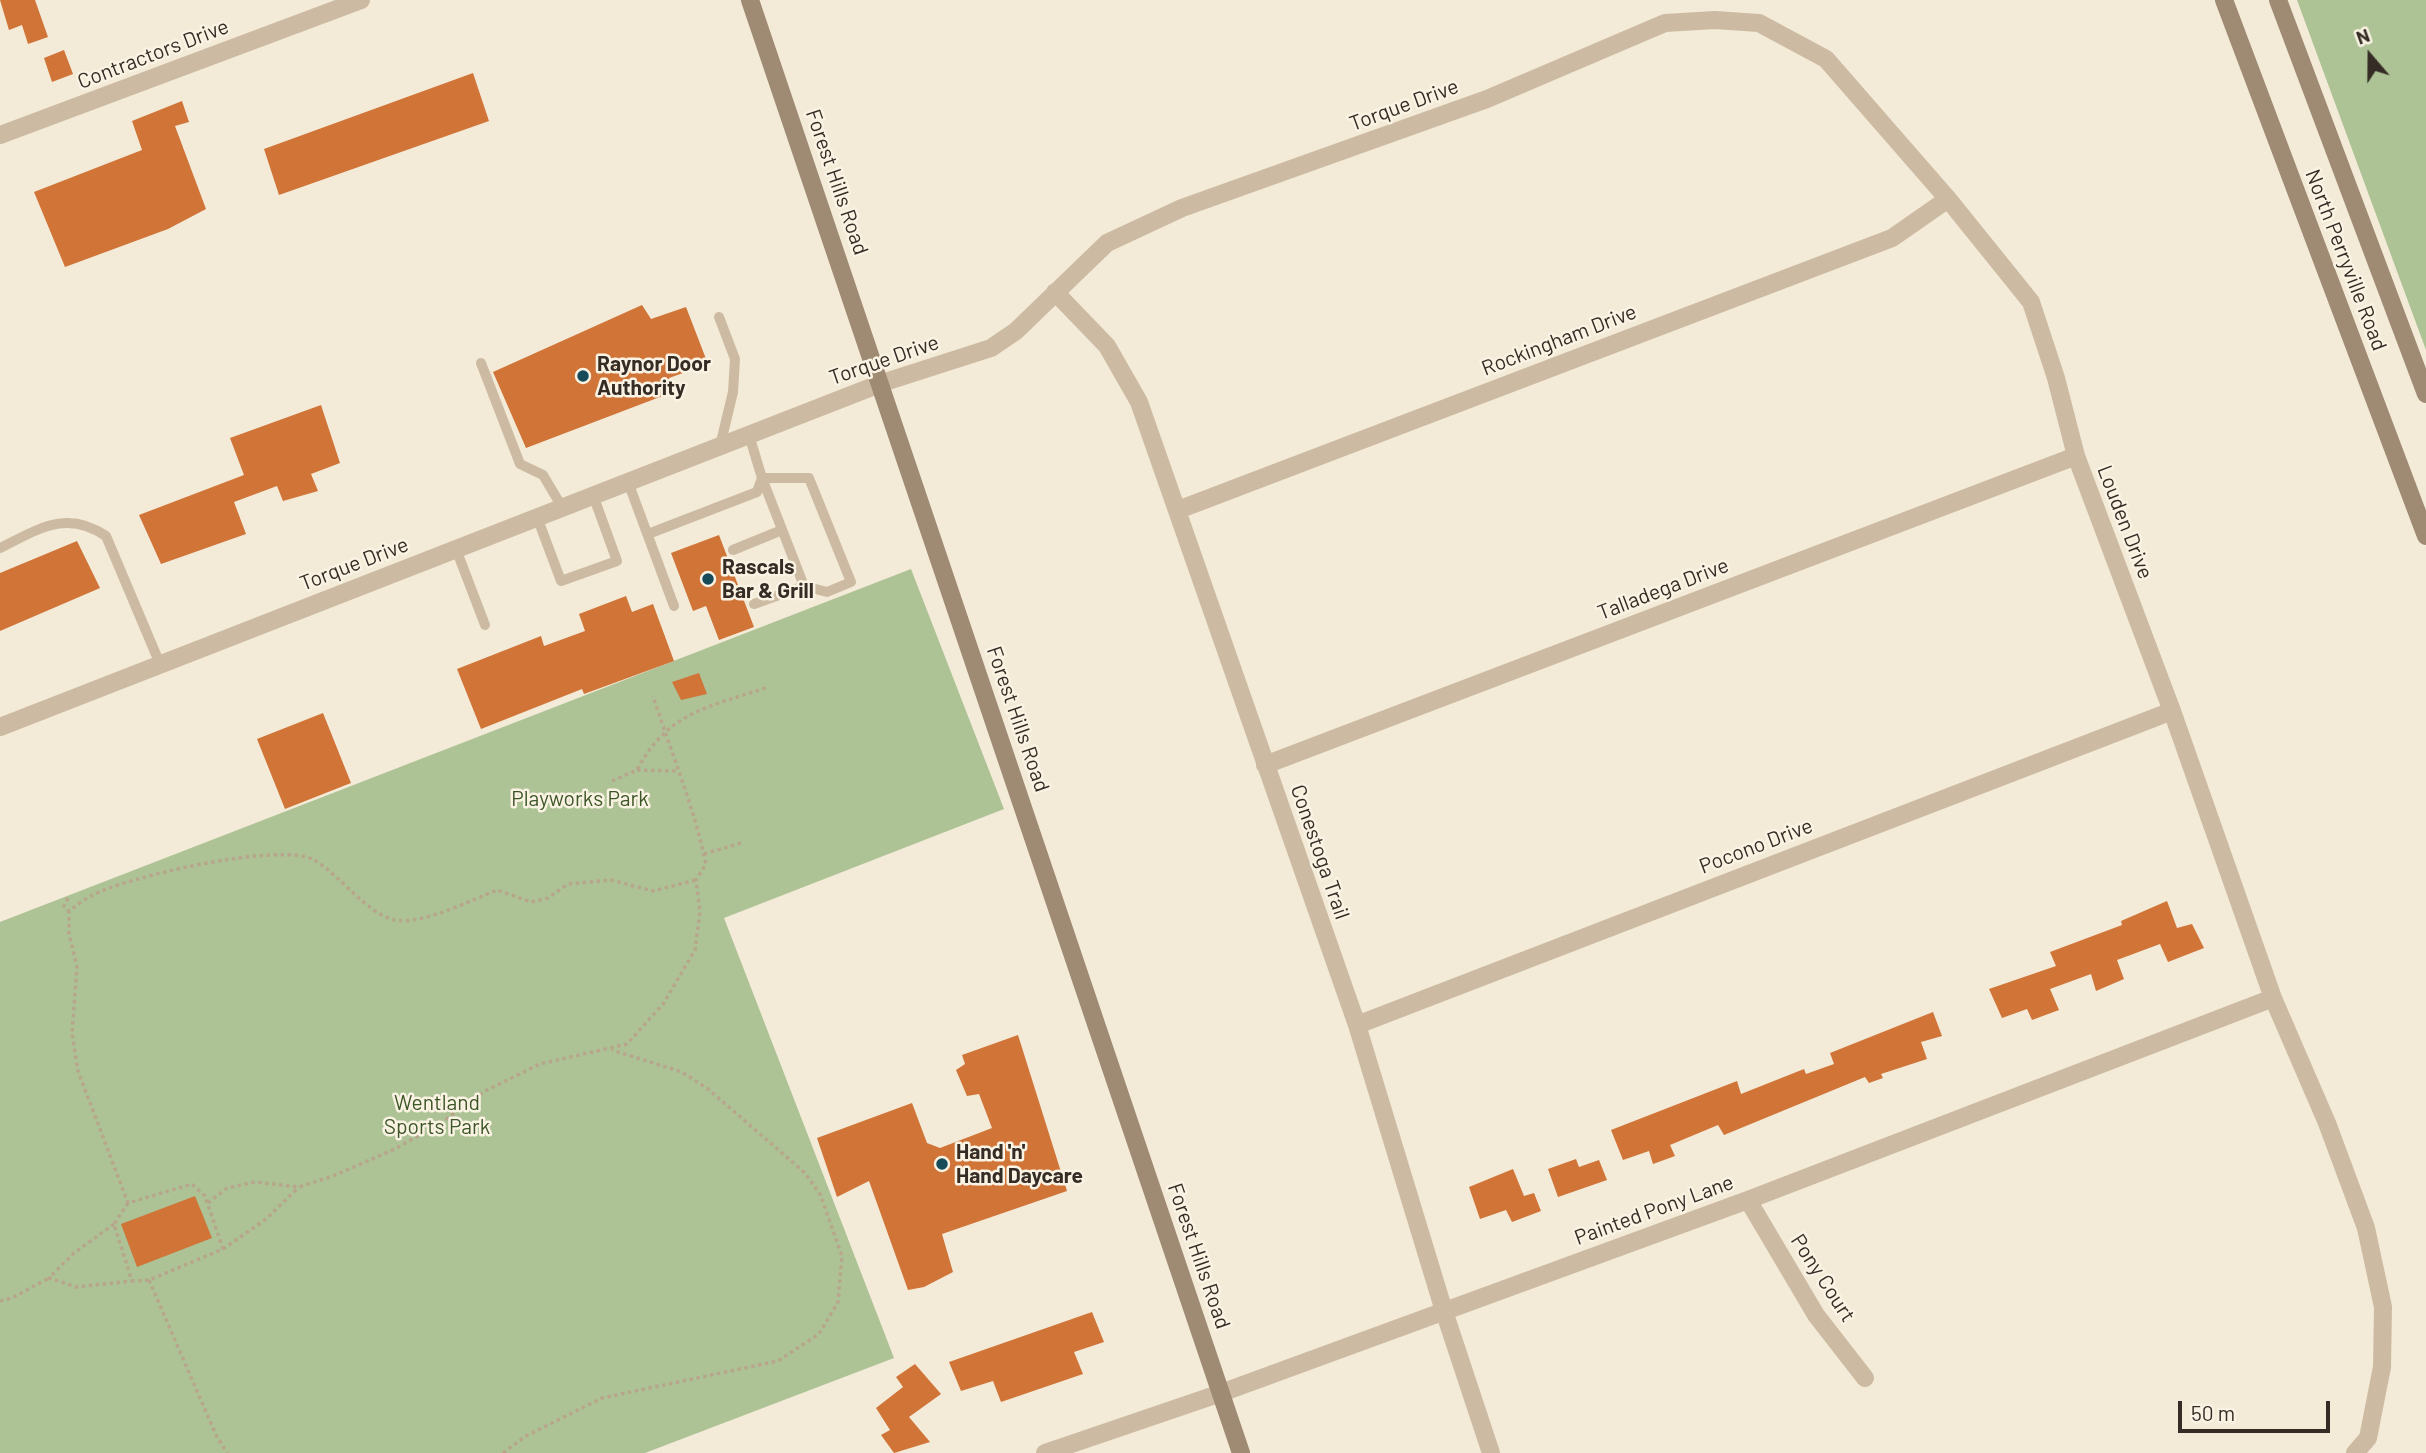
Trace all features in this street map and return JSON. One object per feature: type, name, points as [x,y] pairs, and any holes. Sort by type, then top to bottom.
[{"type":"street","name":"Contractors Drive","points":[[0,135],[361,0]]},
{"type":"street","name":"Forest Hills Road","points":[[750,0],[882,383],[1241,1453]]},
{"type":"street","name":"North Perryville Road","points":[[2224,0],[2426,536]]},
{"type":"street","name":"North Perryville Road","points":[[2278,0],[2426,394]]},
{"type":"street","name":"Torque Drive","points":[[0,727],[882,383],[991,348],[1016,331],[1107,243],[1182,208],[1488,99],[1665,23],[1715,20],[1759,23]]},
{"type":"street","name":"Louden Drive","points":[[1759,23],[1826,59],[1948,199],[2031,302],[2056,378],[2076,456],[2172,711],[2273,998],[2327,1123],[2366,1228],[2383,1307],[2380,1379],[2368,1438],[2354,1453]]},
{"type":"street","name":"Rockingham Drive","points":[[1178,510],[1892,237],[1948,199]]},
{"type":"street","name":"Conestoga Trail","points":[[1055,292],[1107,346],[1139,402],[1357,1024],[1444,1311],[1491,1453]]},
{"type":"street","name":"Talladega Drive","points":[[1265,765],[2076,456]]},
{"type":"street","name":"Pocono Drive","points":[[1357,1024],[2172,711]]},
{"type":"street","name":"Painted Pony Lane","points":[[1045,1453],[1748,1200],[2273,998]]},
{"type":"street","name":"Pony Court","points":[[1748,1200],[1816,1315],[1865,1378]]},
{"type":"lane","points":[[719,317],[735,359],[733,392],[720,446]]},
{"type":"lane","points":[[481,363],[520,464],[543,475],[562,507]]},
{"type":"lane","points":[[749,435],[762,478],[804,586]]},
{"type":"lane","points":[[648,534],[757,492],[762,478]]},
{"type":"lane","points":[[754,604],[804,586],[827,592],[851,582],[809,478],[762,478]]},
{"type":"lane","points":[[628,482],[674,606]]},
{"type":"lane","points":[[537,517],[561,581],[617,561],[593,495]]},
{"type":"lane","points":[[0,548],[53,522],[89,525],[106,536],[160,664]]},
{"type":"lane","points":[[733,550],[782,530]]},
{"type":"lane","points":[[456,549],[485,625]]},
{"type":"path","points":[[637,770],[664,730],[699,711],[768,687]]},
{"type":"path","points":[[208,1203],[227,1188],[256,1182],[299,1187],[333,1176],[395,1149],[446,1120],[485,1091],[540,1064],[610,1050],[626,1044],[663,1004],[695,950],[700,912],[696,880],[706,864],[697,819],[677,771],[653,696]]},
{"type":"path","points":[[611,781],[637,770],[677,771]]},
{"type":"path","points":[[704,854],[744,842]]},
{"type":"path","points":[[69,911],[92,895],[175,869],[287,852],[312,859],[380,914],[396,920],[429,916],[497,890],[514,899],[531,902],[548,898],[568,884],[611,880],[653,891],[696,880]]},
{"type":"path","points":[[122,876],[125,885]]},
{"type":"path","points":[[68,898],[64,906],[69,911],[69,933],[76,967],[72,1034],[78,1071],[128,1203]]},
{"type":"path","points":[[503,1453],[526,1436],[602,1398],[778,1361],[818,1334],[838,1302],[842,1256],[820,1194],[806,1173],[708,1089],[681,1072],[610,1050]]},
{"type":"path","points":[[0,1301],[49,1278],[74,1252],[114,1224],[128,1203],[192,1184],[205,1196],[223,1250]]},
{"type":"path","points":[[49,1278],[76,1287],[149,1280],[223,1250],[266,1219],[299,1187]]},
{"type":"path","points":[[114,1224],[132,1281]]},
{"type":"path","points":[[149,1280],[216,1435],[227,1453]]},
{"type":"green space","points":[[2297,0],[2426,0],[2426,350]]},
{"type":"green space","name":"Wentland Sports Park","points":[[911,569],[1004,809],[724,918],[894,1358],[645,1453],[0,1453],[0,922]]},
{"type":"building","points":[[0,0],[35,0],[48,37],[28,44],[22,25],[9,30]]},
{"type":"building","points":[[64,50],[73,74],[52,82],[44,58]]},
{"type":"building","points":[[473,73],[489,121],[279,195],[264,149]]},
{"type":"building","points":[[182,101],[189,122],[175,126],[206,209],[168,229],[65,267],[34,192],[142,150],[132,121]]},
{"type":"building","name":"Raynor Door Authority","points":[[642,305],[651,319],[686,307],[708,364],[669,378],[673,392],[526,448],[493,372]]},
{"type":"building","points":[[321,405],[340,463],[311,474],[318,491],[283,501],[277,486],[234,502],[246,534],[161,564],[139,515],[244,475],[230,438]]},
{"type":"building","name":"Rascals Bar & Grill","points":[[719,535],[754,627],[719,640],[706,606],[693,611],[671,553]]},
{"type":"building","points":[[77,541],[100,588],[0,631],[0,573]]},
{"type":"building","points":[[626,596],[632,612],[653,604],[674,661],[584,694],[582,689],[481,729],[457,669],[541,636],[544,646],[585,631],[579,614]]},
{"type":"building","points":[[699,673],[707,694],[681,700],[672,682]]},
{"type":"building","points":[[323,713],[351,783],[285,809],[257,739]]},
{"type":"building","points":[[2167,901],[2177,928],[2192,924],[2204,948],[2168,962],[2160,944],[2117,960],[2124,979],[2096,991],[2091,974],[2050,989],[2059,1010],[2032,1020],[2027,1009],[2002,1018],[1989,989],[2056,966],[2050,952],[2122,925],[2121,921]]},
{"type":"building","points":[[1933,1012],[1942,1036],[1921,1042],[1927,1059],[1881,1074],[1883,1078],[1869,1083],[1865,1077],[1724,1135],[1718,1125],[1670,1145],[1675,1156],[1653,1164],[1649,1151],[1623,1160],[1611,1130],[1737,1081],[1741,1094],[1804,1069],[1806,1074],[1834,1064],[1830,1053]]},
{"type":"building","name":"Hand 'n' Hand Daycare","points":[[1018,1035],[1067,1191],[942,1234],[953,1272],[924,1287],[908,1290],[869,1181],[837,1197],[817,1138],[912,1103],[927,1143],[940,1148],[992,1128],[979,1094],[967,1096],[956,1070],[965,1064],[962,1055]]},
{"type":"building","points":[[1576,1159],[1579,1167],[1599,1160],[1607,1180],[1558,1197],[1548,1169]]},
{"type":"building","points":[[1513,1169],[1524,1196],[1534,1193],[1541,1211],[1512,1222],[1506,1210],[1480,1219],[1469,1187]]},
{"type":"building","points":[[195,1196],[212,1238],[137,1267],[121,1224]]},
{"type":"building","points":[[1092,1312],[1104,1342],[1074,1352],[1083,1374],[1001,1402],[993,1381],[961,1391],[949,1362]]},
{"type":"building","points":[[915,1364],[941,1394],[909,1417],[930,1442],[894,1453],[881,1435],[890,1430],[876,1408],[903,1387],[896,1377]]},
{"type":"place","name":"Raynor Door Authority","points":[[583,376]]},
{"type":"place","name":"Rascals Bar & Grill","points":[[708,579]]},
{"type":"place","name":"Hand 'n' Hand Daycare","points":[[942,1164]]},
{"type":"park label","name":"Playworks Park","points":[[580,799]]}]
